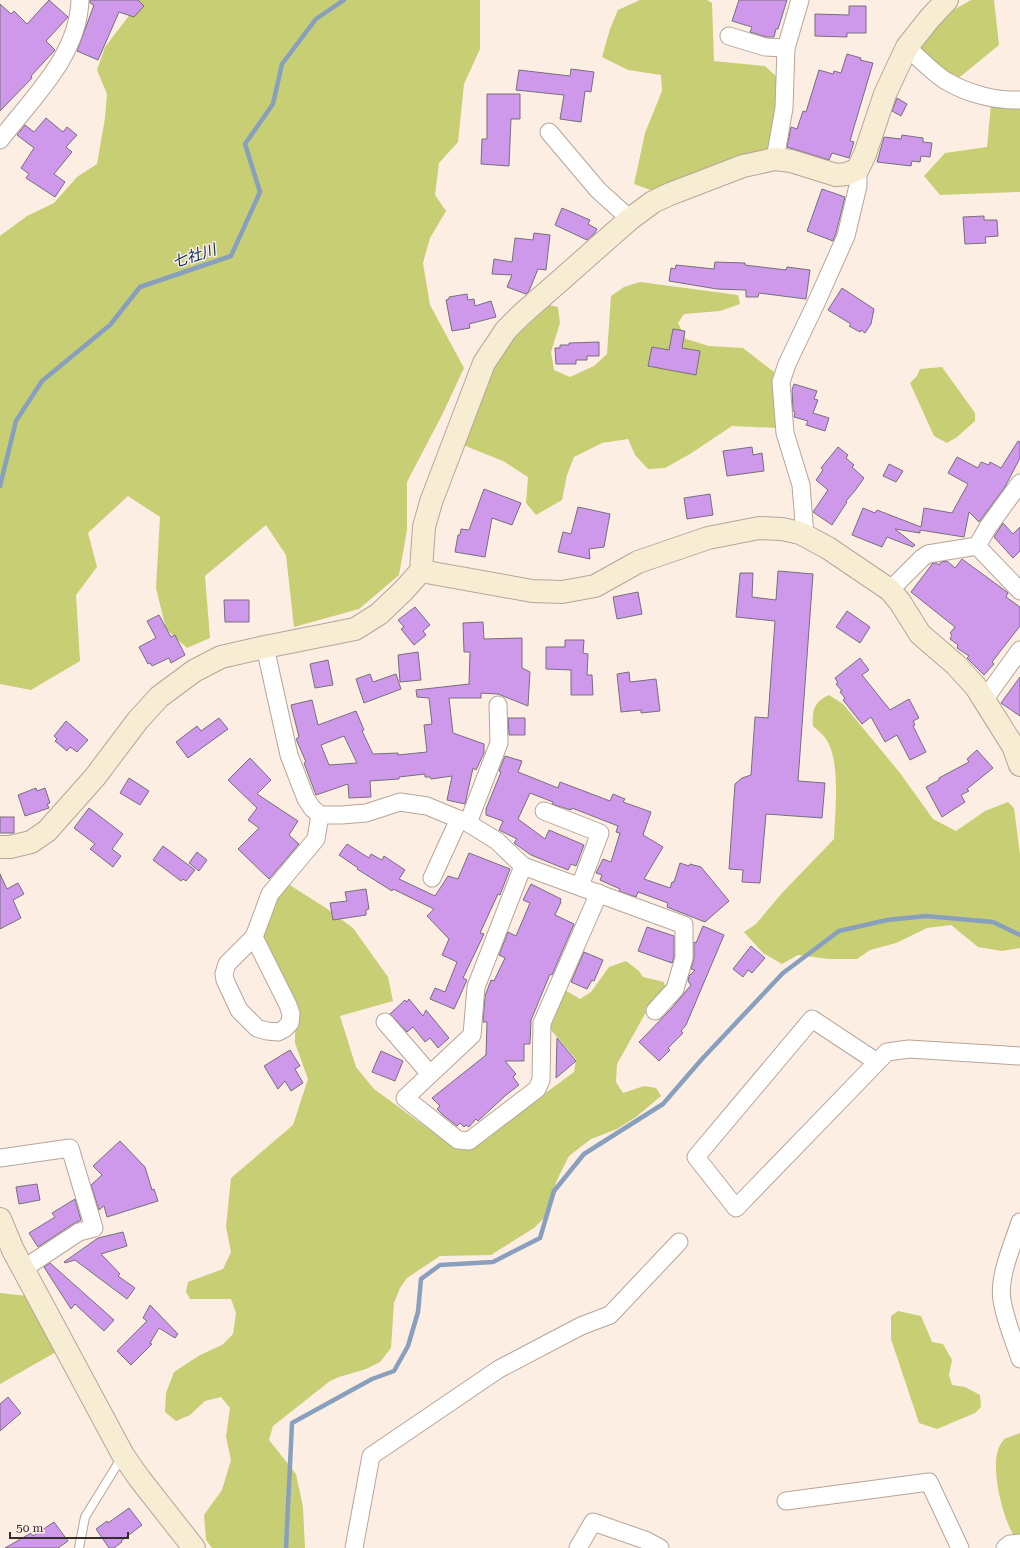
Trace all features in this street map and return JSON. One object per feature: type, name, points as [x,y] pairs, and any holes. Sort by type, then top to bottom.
[{"type":"street","points":[[0,140],[56,70],[77,25],[80,0]]},
{"type":"street","points":[[775,159],[784,108],[786,48],[800,0]]},
{"type":"street","points":[[805,535],[801,485],[785,433],[781,382],[787,364],[821,294],[846,236],[858,186],[858,169],[865,154],[885,94],[907,48],[930,18],[947,0]]},
{"type":"street","points":[[729,36],[765,47],[786,48]]},
{"type":"street","points":[[907,48],[947,82],[975,94],[1020,100]]},
{"type":"street","points":[[549,132],[598,190],[630,219]]},
{"type":"street","points":[[0,847],[10,847],[31,842],[47,831],[96,778],[138,720],[159,697],[194,671],[221,657],[355,629],[378,614],[404,590],[421,571],[424,528],[431,502],[484,363],[506,330],[521,315],[630,219],[653,202],[670,194],[743,166],[775,159],[791,161],[836,175],[847,174],[858,169]]},
{"type":"street","points":[[977,546],[988,527],[1020,483]]},
{"type":"street","points":[[421,571],[532,591],[562,592],[595,586],[638,562],[708,538],[758,528],[782,529],[805,535],[828,548],[890,590],[900,602],[920,634],[956,665],[976,687],[1013,746],[1020,765]]},
{"type":"street","points":[[890,590],[922,558],[928,554],[977,546]]},
{"type":"street","points":[[977,546],[1020,591]]},
{"type":"street","points":[[265,647],[289,755],[306,799],[312,808],[320,815],[342,815],[366,813],[400,802],[427,806],[464,821],[497,841],[523,866],[684,925],[684,958],[674,989],[655,1011]]},
{"type":"street","points":[[984,700],[1020,650]]},
{"type":"street","points":[[432,878],[464,821],[499,743],[498,705]]},
{"type":"street","points":[[544,812],[600,833],[580,886]]},
{"type":"street","points":[[254,937],[291,1014],[290,1023],[278,1032],[266,1031],[257,1028],[239,1010],[225,980],[224,974],[227,964],[254,937],[270,894],[316,839],[320,815]]},
{"type":"street","points":[[523,866],[476,987],[472,1035],[405,1098],[458,1140],[468,1141],[537,1089],[541,1080],[542,1023],[599,893]]},
{"type":"street","points":[[877,1062],[812,1019],[696,1157],[736,1208],[772,1173],[846,1093],[877,1062],[887,1052],[910,1049],[1020,1056]]},
{"type":"street","points":[[385,1022],[430,1074]]},
{"type":"street","points":[[0,1158],[70,1148],[94,1228],[79,1232],[23,1269]]},
{"type":"street","points":[[0,1219],[13,1250],[123,1455],[139,1478],[194,1548]]},
{"type":"street","points":[[1020,1222],[1002,1282],[1002,1299],[1020,1359]]},
{"type":"street","points":[[354,1548],[371,1456],[499,1369],[581,1326],[610,1315],[679,1242]]},
{"type":"street","points":[[1006,1267],[1014,1265],[1020,1257]]},
{"type":"street","points":[[786,1501],[929,1482],[960,1548]]},
{"type":"street","points":[[578,1548],[593,1522],[645,1540],[660,1548]]},
{"type":"street","points":[[1005,1548],[1010,1544],[1020,1543]]},
{"type":"lane","points":[[79,1548],[85,1517],[123,1455]]},
{"type":"green space","points":[[137,0],[480,0],[480,49],[464,84],[458,142],[439,163],[435,195],[446,211],[430,238],[423,263],[430,305],[464,368],[443,413],[407,482],[407,530],[399,575],[359,609],[294,627],[286,555],[266,525],[205,576],[210,638],[187,648],[166,629],[156,588],[160,517],[128,496],[88,533],[97,567],[76,595],[80,661],[31,690],[0,684],[0,236],[27,216],[54,203],[77,177],[97,164],[105,118],[107,94],[97,70],[105,47],[128,17]]},
{"type":"green space","points":[[640,0],[707,0],[712,3],[714,61],[765,66],[778,78],[772,153],[653,191],[634,184],[645,133],[662,91],[661,75],[628,70],[602,57],[610,29],[618,10]]},
{"type":"green space","points":[[971,0],[994,0],[999,45],[955,81],[918,50],[950,12]]},
{"type":"green space","points":[[1020,103],[1020,192],[940,195],[924,176],[945,153],[987,147],[991,104]]},
{"type":"green space","points":[[640,282],[738,295],[740,304],[720,311],[684,314],[678,323],[686,339],[709,346],[743,348],[778,375],[776,428],[732,426],[690,454],[665,468],[648,469],[635,455],[628,439],[602,443],[574,457],[567,475],[562,500],[536,515],[526,503],[528,477],[503,461],[463,445],[489,373],[508,344],[549,305],[558,307],[560,323],[551,352],[554,370],[570,377],[594,366],[607,354],[611,296],[624,287]]},
{"type":"green space","points":[[942,367],[975,413],[975,421],[957,437],[947,443],[934,436],[910,383],[917,376],[920,369]]},
{"type":"green space","points":[[829,695],[843,704],[900,773],[933,819],[956,831],[985,811],[1008,802],[1014,808],[1020,855],[1020,948],[1002,951],[978,947],[951,925],[927,928],[896,943],[870,950],[857,959],[829,959],[798,955],[782,964],[763,953],[744,932],[756,924],[782,893],[834,839],[836,787],[834,760],[826,739],[813,726],[815,707],[820,701]]},
{"type":"green space","points":[[288,884],[326,908],[353,928],[388,977],[393,1001],[340,1016],[356,1067],[374,1089],[456,1149],[469,1149],[574,1072],[576,1059],[551,1030],[549,1023],[565,990],[580,999],[591,992],[609,967],[626,961],[639,971],[643,977],[664,982],[666,990],[645,1014],[617,1064],[616,1082],[623,1093],[644,1086],[656,1088],[661,1096],[636,1117],[617,1129],[591,1139],[569,1156],[557,1180],[544,1218],[534,1228],[491,1255],[440,1256],[407,1278],[400,1288],[394,1303],[391,1348],[380,1362],[366,1369],[330,1381],[273,1426],[269,1440],[296,1474],[303,1507],[305,1548],[212,1548],[206,1540],[204,1515],[222,1490],[231,1460],[226,1437],[230,1408],[221,1397],[205,1401],[190,1415],[176,1421],[165,1412],[166,1393],[174,1372],[200,1355],[222,1345],[233,1334],[236,1313],[231,1299],[190,1299],[186,1292],[188,1282],[223,1269],[231,1252],[226,1227],[231,1178],[293,1125],[308,1079],[295,1043],[295,1008],[255,940],[274,899]]},
{"type":"green space","points":[[0,1293],[28,1296],[56,1352],[0,1384]]},
{"type":"green space","points":[[898,1311],[921,1316],[932,1342],[943,1344],[952,1360],[949,1375],[952,1385],[965,1387],[980,1395],[981,1407],[975,1413],[937,1429],[919,1423],[891,1339],[891,1316]]},
{"type":"green space","points":[[1020,1433],[1020,1539],[1016,1539],[1011,1531],[1000,1496],[997,1483],[996,1459],[998,1449],[1004,1439]]},
{"type":"building","points":[[49,0],[68,17],[46,41],[55,50],[31,76],[32,78],[0,111],[0,4],[11,14],[14,11],[27,24]]},
{"type":"building","points":[[90,0],[138,0],[144,6],[134,17],[119,12],[98,60],[77,51],[94,5],[90,3]]},
{"type":"building","points":[[739,0],[787,0],[774,37],[767,37],[750,32],[752,27],[732,21]]},
{"type":"building","points":[[849,6],[866,6],[866,33],[847,33],[847,37],[815,36],[815,14],[849,15]]},
{"type":"building","points":[[847,54],[861,58],[860,60],[873,63],[850,141],[854,142],[849,158],[832,153],[829,160],[787,147],[791,127],[797,129],[803,111],[806,112],[819,70],[833,74],[834,71],[841,73]]},
{"type":"building","points":[[571,69],[594,72],[591,92],[585,91],[581,122],[560,119],[564,95],[516,90],[519,70],[570,76]]},
{"type":"building","points":[[487,94],[520,94],[520,119],[511,119],[509,166],[481,164],[482,139],[487,139]]},
{"type":"building","points":[[897,98],[907,104],[901,116],[892,111]]},
{"type":"building","points":[[46,118],[63,132],[67,127],[77,135],[66,147],[72,152],[54,174],[65,182],[55,197],[26,178],[29,174],[21,168],[34,148],[17,135],[25,125],[34,132]]},
{"type":"building","points":[[902,135],[923,138],[923,142],[932,143],[930,157],[921,156],[920,162],[912,161],[911,166],[877,162],[884,137],[901,139]]},
{"type":"building","points":[[822,189],[845,197],[833,241],[807,231]]},
{"type":"building","points":[[562,208],[590,220],[588,224],[597,229],[595,233],[587,240],[555,225]]},
{"type":"building","points":[[984,216],[984,220],[997,220],[998,236],[985,237],[986,243],[965,244],[963,217]]},
{"type":"building","points":[[534,233],[550,235],[546,270],[538,269],[529,291],[526,294],[507,287],[512,275],[492,274],[494,259],[512,262],[515,238],[533,240]]},
{"type":"building","points":[[715,262],[745,263],[745,265],[786,270],[787,267],[810,270],[806,299],[759,293],[758,297],[746,297],[746,290],[717,289],[669,281],[671,268],[675,269],[676,265],[714,269]]},
{"type":"building","points":[[842,288],[874,309],[871,324],[865,333],[849,326],[851,324],[828,310]]},
{"type":"building","points":[[467,294],[468,300],[474,299],[475,306],[491,301],[496,317],[469,324],[470,328],[452,331],[446,300],[449,299],[449,297]]},
{"type":"building","points":[[673,329],[685,331],[682,348],[700,351],[696,375],[648,366],[652,347],[669,350]]},
{"type":"building","points":[[599,342],[599,356],[587,356],[587,360],[576,360],[576,364],[556,364],[555,348],[560,348],[560,345],[569,345],[569,343]]},
{"type":"building","points":[[794,384],[817,391],[814,399],[818,400],[813,413],[829,418],[825,431],[806,425],[808,421],[794,417],[795,412],[793,411],[792,390]]},
{"type":"building","points":[[1018,441],[1020,442],[1020,458],[1005,487],[979,522],[969,512],[964,537],[920,530],[920,533],[895,529],[915,545],[913,547],[887,537],[882,547],[852,535],[863,508],[875,513],[877,510],[921,527],[924,508],[952,513],[968,484],[948,473],[957,457],[978,468],[981,462],[989,465],[990,462],[1001,468]]},
{"type":"building","points":[[752,447],[753,455],[762,453],[764,471],[727,476],[723,451]]},
{"type":"building","points":[[838,447],[848,455],[846,458],[854,465],[852,467],[864,478],[846,501],[847,502],[832,525],[813,512],[828,490],[816,480],[823,470],[821,468]]},
{"type":"building","points":[[889,464],[903,471],[896,482],[883,476]]},
{"type":"building","points":[[484,489],[521,503],[512,525],[492,518],[485,557],[455,552],[458,535],[460,535],[461,529],[469,530]]},
{"type":"building","points":[[710,494],[713,515],[687,519],[684,498]]},
{"type":"building","points":[[578,507],[610,514],[604,547],[589,549],[590,559],[558,552],[563,532],[571,534]]},
{"type":"building","points":[[1003,523],[1013,534],[1020,527],[1020,551],[1013,558],[994,537]]},
{"type":"building","points":[[962,559],[1007,592],[1006,597],[1020,607],[1020,626],[992,662],[994,664],[984,675],[967,658],[969,656],[957,648],[958,645],[950,639],[952,635],[950,633],[955,627],[911,592],[933,563],[937,563],[939,565],[941,562],[947,561],[955,568]]},
{"type":"building","points":[[778,571],[813,574],[798,781],[825,783],[822,818],[766,814],[760,883],[742,882],[743,870],[729,869],[735,784],[742,778],[751,775],[755,717],[768,718],[775,621],[736,617],[740,573],[753,573],[752,597],[776,600]]},
{"type":"building","points":[[638,592],[642,614],[617,619],[613,597]]},
{"type":"building","points":[[224,600],[249,600],[249,622],[225,622]]},
{"type":"building","points":[[415,607],[430,625],[423,631],[426,635],[414,645],[401,629],[404,627],[398,620]]},
{"type":"building","points":[[847,611],[870,627],[860,643],[836,627]]},
{"type":"building","points":[[159,615],[171,637],[175,635],[185,655],[171,663],[169,658],[152,666],[150,663],[148,664],[139,647],[156,638],[147,621]]},
{"type":"building","points":[[483,622],[484,639],[522,638],[522,668],[530,672],[528,706],[498,694],[481,693],[481,698],[449,698],[453,733],[484,744],[484,753],[476,770],[473,768],[465,804],[447,800],[452,776],[431,779],[430,777],[425,777],[425,774],[399,777],[399,779],[370,781],[371,797],[349,798],[348,784],[316,795],[304,763],[306,762],[296,739],[299,737],[291,705],[312,700],[318,725],[356,711],[364,730],[362,731],[373,754],[398,753],[398,755],[427,752],[424,725],[432,724],[429,698],[417,697],[416,690],[469,684],[470,652],[464,652],[463,623]],"holes":[[[344,736],[357,763],[329,765],[321,745]]]},
{"type":"building","points":[[565,640],[584,640],[583,653],[588,654],[587,675],[592,675],[593,695],[571,695],[571,670],[546,669],[546,647],[565,647]]},
{"type":"building","points":[[418,652],[421,680],[400,682],[398,655]]},
{"type":"building","points":[[860,658],[869,670],[862,675],[890,710],[909,699],[919,718],[913,721],[915,725],[913,726],[926,752],[910,760],[897,735],[885,742],[871,717],[862,724],[843,700],[845,698],[840,692],[842,691],[836,684],[838,683],[835,678]]},
{"type":"building","points":[[328,660],[333,685],[315,688],[310,664]]},
{"type":"building","points":[[629,672],[630,682],[656,679],[660,711],[641,713],[641,710],[621,712],[617,674]]},
{"type":"building","points":[[370,674],[373,682],[396,674],[401,689],[364,703],[356,679]]},
{"type":"building","points":[[1020,677],[1020,716],[1001,703]]},
{"type":"building","points":[[219,718],[228,729],[188,758],[176,742],[197,726],[201,731]]},
{"type":"building","points":[[508,718],[525,718],[525,735],[509,735]]},
{"type":"building","points":[[66,721],[88,740],[77,752],[70,747],[67,751],[55,741],[57,739],[54,736]]},
{"type":"building","points":[[977,750],[993,768],[967,789],[969,791],[961,795],[965,802],[942,817],[926,787],[939,780],[939,778],[969,762],[967,759]]},
{"type":"building","points":[[505,756],[522,761],[518,772],[558,788],[560,782],[610,801],[613,794],[625,799],[623,802],[651,812],[643,835],[663,847],[644,879],[670,888],[672,882],[674,882],[680,863],[689,866],[690,864],[701,867],[729,901],[705,922],[667,907],[668,903],[638,892],[636,897],[619,891],[620,889],[600,880],[602,875],[596,873],[603,859],[611,862],[620,833],[616,832],[618,826],[572,808],[571,810],[552,804],[553,802],[530,793],[518,819],[545,839],[549,830],[584,845],[576,866],[571,864],[568,870],[531,855],[514,843],[517,839],[499,830],[503,821],[486,815],[486,809],[501,772],[499,771]]},
{"type":"building","points":[[250,758],[271,780],[257,794],[298,821],[289,835],[299,844],[269,879],[238,849],[259,828],[248,820],[257,808],[228,780]]},
{"type":"building","points":[[129,778],[149,791],[140,805],[120,793]]},
{"type":"building","points":[[36,788],[37,791],[45,788],[50,803],[47,804],[49,808],[25,816],[18,795]]},
{"type":"building","points":[[89,808],[123,834],[112,849],[121,856],[113,867],[90,849],[95,844],[74,828]]},
{"type":"building","points":[[0,817],[14,817],[14,833],[0,833]]},
{"type":"building","points":[[347,844],[369,858],[371,854],[382,860],[384,856],[405,870],[399,879],[435,896],[448,876],[458,879],[469,853],[510,869],[500,895],[498,894],[480,933],[484,934],[463,978],[467,980],[454,1009],[430,999],[435,988],[445,992],[457,962],[442,955],[449,939],[427,916],[434,909],[393,889],[392,891],[357,869],[358,868],[339,855]]},
{"type":"building","points":[[163,846],[195,870],[186,881],[183,879],[181,881],[153,860]]},
{"type":"building","points":[[197,852],[207,860],[199,871],[189,863]]},
{"type":"building","points":[[0,874],[7,889],[18,883],[24,894],[13,900],[21,918],[0,929]]},
{"type":"building","points":[[531,884],[561,899],[555,915],[574,924],[552,975],[550,974],[531,1020],[530,1044],[524,1044],[524,1061],[505,1061],[516,1074],[513,1077],[519,1085],[478,1121],[476,1119],[469,1127],[466,1125],[464,1127],[460,1123],[457,1126],[437,1109],[440,1106],[432,1098],[486,1055],[487,1022],[483,1022],[485,996],[491,980],[494,981],[505,958],[499,955],[508,932],[516,936],[530,903],[523,900]]},
{"type":"building","points":[[366,889],[369,909],[366,910],[366,915],[333,920],[330,903],[347,901],[345,892]]},
{"type":"building","points":[[703,926],[724,935],[686,1025],[681,1031],[683,1033],[668,1048],[670,1050],[659,1061],[639,1042],[672,1008],[691,985],[688,981],[689,976],[695,970],[691,969],[694,958],[694,942],[696,943]]},
{"type":"building","points":[[647,927],[674,936],[674,957],[672,963],[638,951]]},
{"type":"building","points":[[751,946],[765,958],[752,973],[748,970],[743,977],[733,969]]},
{"type":"building","points":[[584,952],[603,960],[594,981],[592,980],[587,989],[571,982]]},
{"type":"building","points":[[409,999],[423,1016],[426,1010],[449,1038],[438,1048],[430,1038],[425,1042],[413,1027],[407,1032],[390,1014],[405,1000],[407,1002]]},
{"type":"building","points":[[557,1038],[576,1061],[556,1078]]},
{"type":"building","points":[[290,1050],[300,1066],[295,1069],[303,1083],[291,1091],[285,1081],[278,1089],[264,1066]]},
{"type":"building","points":[[381,1051],[403,1061],[395,1081],[372,1072]]},
{"type":"building","points":[[120,1141],[145,1167],[152,1190],[154,1189],[158,1201],[107,1217],[104,1206],[99,1210],[91,1185],[102,1175],[93,1166]]},
{"type":"building","points":[[37,1184],[40,1200],[19,1204],[16,1187]]},
{"type":"building","points":[[75,1199],[81,1220],[38,1247],[29,1233],[55,1217],[52,1213]]},
{"type":"building","points":[[123,1232],[127,1246],[101,1254],[120,1274],[118,1276],[135,1288],[127,1299],[75,1260],[64,1262],[98,1238]]},
{"type":"building","points":[[50,1263],[114,1320],[104,1331],[75,1304],[71,1309],[44,1267]]},
{"type":"building","points":[[150,1305],[178,1334],[175,1338],[159,1328],[150,1343],[152,1344],[131,1365],[117,1351],[147,1321],[143,1318]]},
{"type":"building","points":[[8,1397],[21,1413],[0,1431],[0,1404]]},
{"type":"building","points":[[129,1508],[142,1525],[114,1548],[109,1548],[96,1529],[107,1521],[108,1523]]},
{"type":"building","points":[[54,1522],[68,1541],[58,1548],[5,1548],[31,1533],[33,1536]]},
{"type":"waterway","name":"七社川","points":[[0,486],[16,421],[42,381],[110,325],[140,287],[231,256],[260,192],[245,144],[273,104],[282,64],[316,19],[344,0]]},
{"type":"waterway","points":[[286,1548],[292,1423],[372,1379],[394,1371],[408,1346],[418,1312],[421,1279],[440,1265],[493,1262],[540,1238],[554,1191],[584,1154],[663,1104],[702,1059],[783,973],[839,931],[887,920],[926,916],[993,922],[1020,935]]}]
